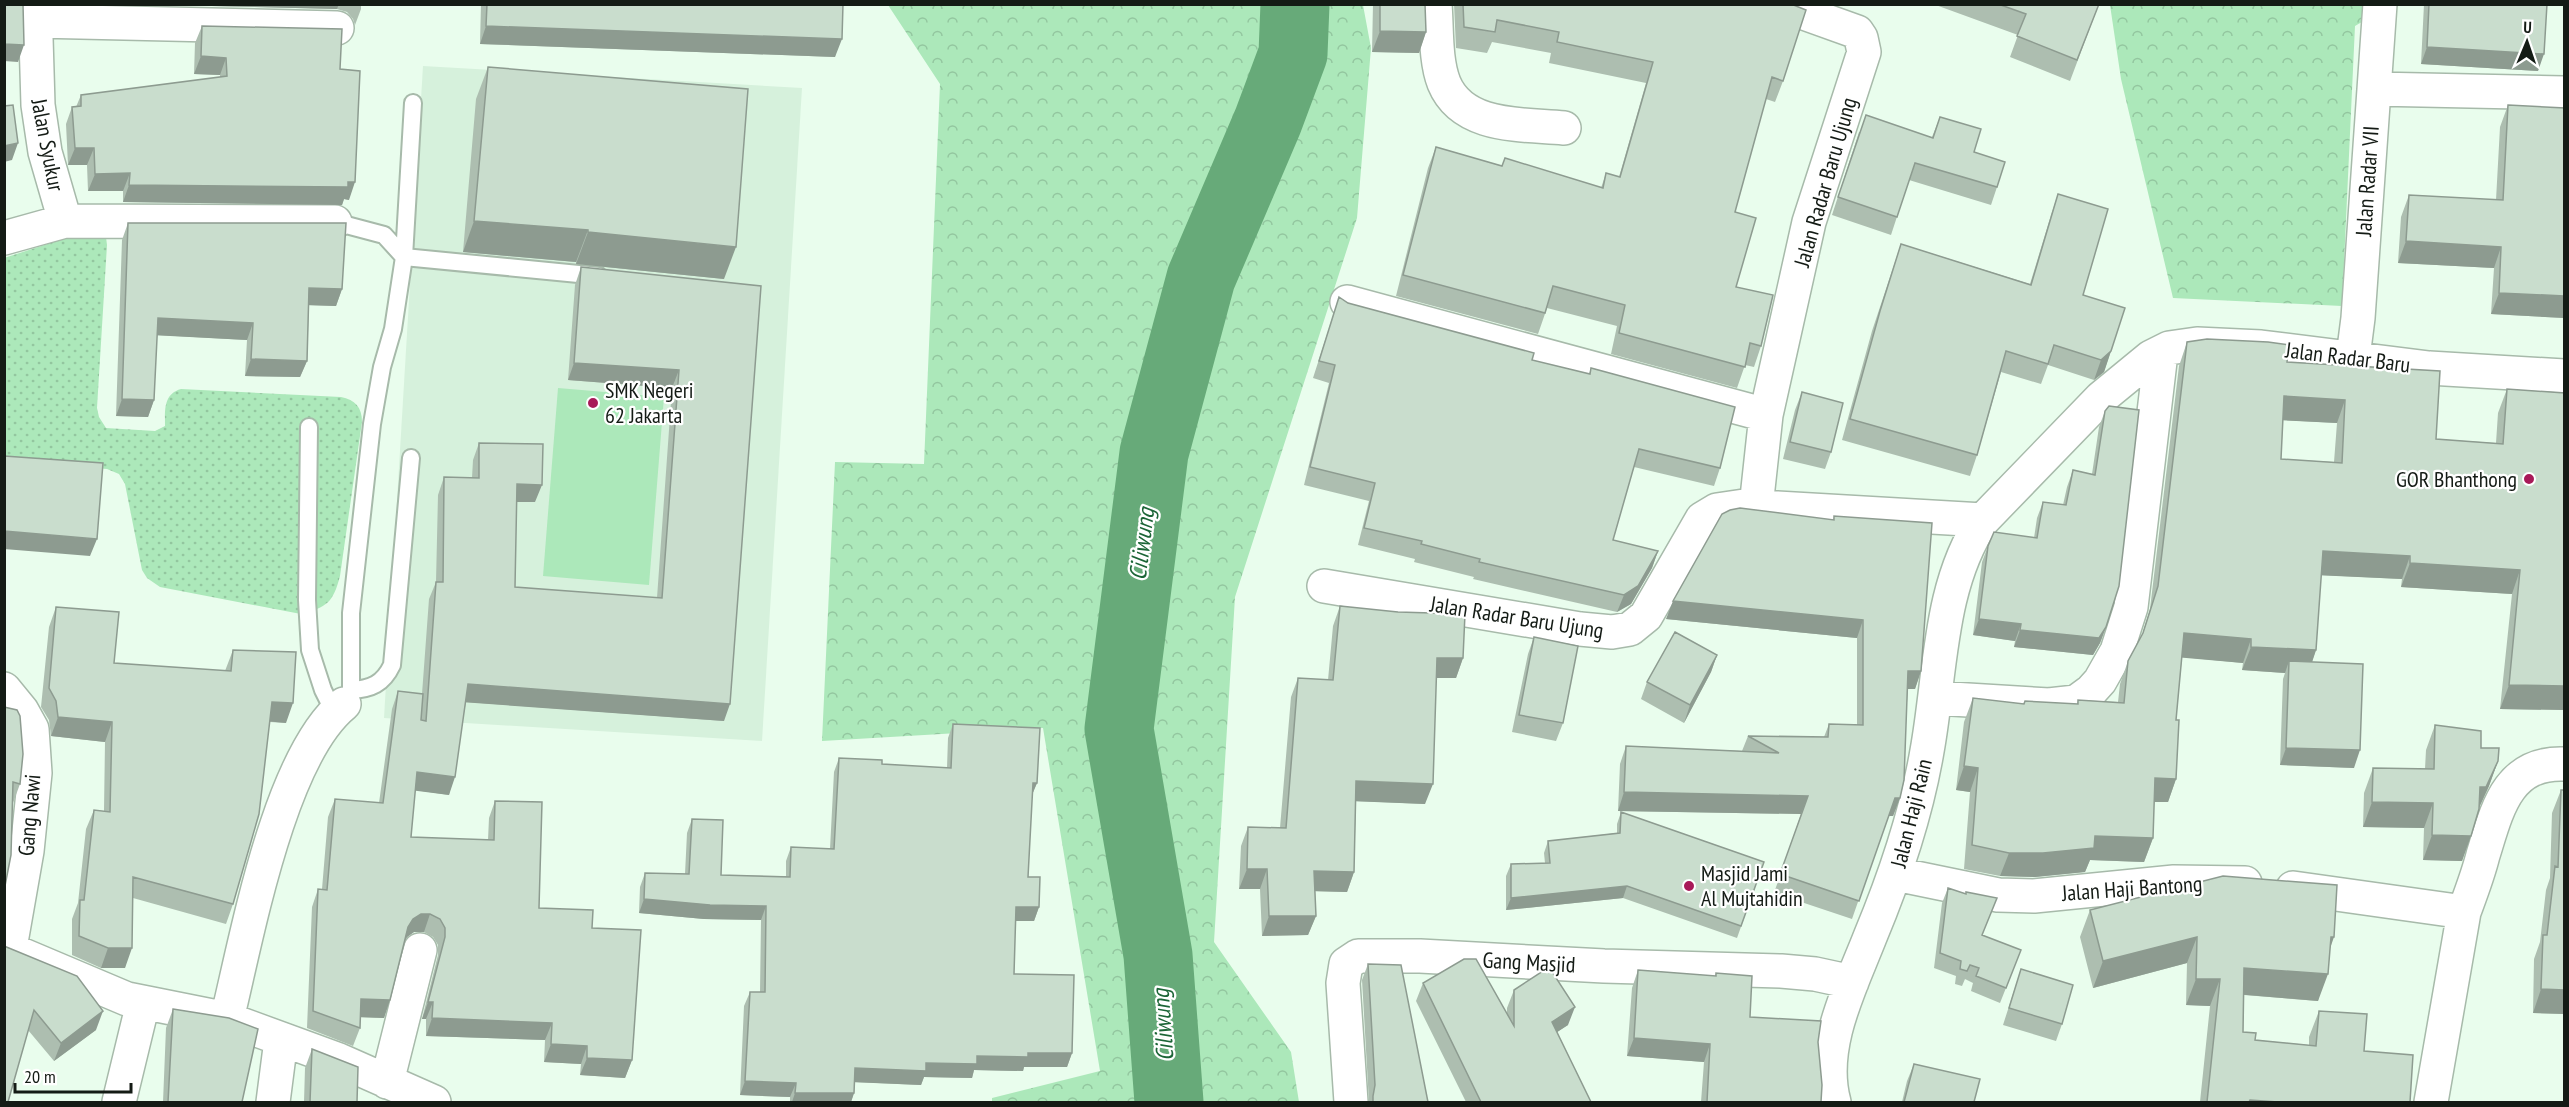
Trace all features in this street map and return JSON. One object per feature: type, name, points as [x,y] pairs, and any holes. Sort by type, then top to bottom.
[{"type":"street","points":[[1435,4],[1440,66],[1445,84],[1461,108],[1483,118],[1507,123],[1564,128]]},
{"type":"street","name":"Jalan Radar Baru Ujung","points":[[1756,507],[1766,414],[1809,222],[1863,52],[1861,38],[1857,32],[1779,4]]},
{"type":"street","name":"Jalan Radar VII","points":[[2353,357],[2358,318],[2380,4]]},
{"type":"street","points":[[36,13],[337,28]]},
{"type":"street","name":"Jalan Syukur","points":[[4,238],[65,221],[45,152],[38,105],[36,13]]},
{"type":"street","points":[[2374,89],[2565,93]]},
{"type":"street","points":[[65,221],[335,222]]},
{"type":"street","points":[[1347,302],[1766,414]]},
{"type":"street","name":"Jalan Radar Baru","points":[[1983,520],[2101,398],[2144,362],[2169,348],[2197,344],[2226,345],[2353,357],[2472,372],[2565,376]]},
{"type":"street","points":[[1935,698],[2058,704],[2076,702],[2100,681],[2117,651],[2131,607],[2161,353]]},
{"type":"street","name":"Jalan Radar Baru Ujung","points":[[1324,586],[1580,629],[1612,632],[1630,628],[1646,616],[1694,529],[1709,513],[1728,507],[1983,520]]},
{"type":"street","name":"Jalan Haji Rain","points":[[1834,1102],[1830,1075],[1831,1048],[1852,982],[1896,874],[1918,798],[1941,650],[1956,577],[1968,542],[1983,520]]},
{"type":"street","name":"Gang Nawi","points":[[4,689],[22,711],[32,729],[35,773],[27,851],[7,948]]},
{"type":"street","points":[[227,1020],[266,866],[294,780],[309,745],[343,702]]},
{"type":"street","points":[[2431,1102],[2464,912],[2493,822],[2508,790],[2522,775],[2535,768],[2565,764]]},
{"type":"street","name":"Jalan Haji Bantong","points":[[1896,874],[1998,895],[2034,896],[2174,882],[2224,881],[2271,884],[2464,912]]},
{"type":"street","points":[[7,948],[127,999],[227,1020],[339,1060],[434,1102]]},
{"type":"street","points":[[387,1082],[420,950]]},
{"type":"street","name":"Gang Masjid","points":[[1351,1102],[1343,983],[1346,964],[1358,956],[1420,956],[1604,966],[1781,970],[1852,982]]},
{"type":"street","points":[[119,1102],[143,1003]]},
{"type":"street","points":[[273,1102],[287,1042]]},
{"type":"street","points":[[284,1102],[287,1042]]},
{"type":"lane","points":[[343,702],[372,424],[382,368],[393,329],[404,257],[413,103]]},
{"type":"lane","points":[[335,222],[384,236],[404,257],[614,278]]},
{"type":"lane","points":[[309,427],[307,600],[310,650],[323,690],[343,702]]},
{"type":"lane","points":[[343,702],[386,679],[392,665],[411,458]]},
{"type":"shaded area","name":"SMK Negeri 62 Jakarta","points":[[423,66],[802,88],[762,741],[384,718]]},
{"type":"green space","points":[[888,5],[1363,5],[1371,48],[1357,218],[1235,597],[1214,942],[1291,1052],[1299,1102],[992,1102],[992,1098],[1100,1071],[1043,728],[822,741],[835,462],[924,464],[940,84]]},
{"type":"green space","points":[[2110,5],[2391,5],[2355,26],[2342,306],[2173,298],[2121,79]]},
{"type":"green space","points":[[82,233],[106,237],[107,245],[97,408],[99,417],[106,428],[155,431],[165,426],[165,409],[168,399],[175,391],[181,389],[341,397],[354,402],[359,408],[362,422],[340,576],[335,592],[323,606],[301,614],[160,587],[147,578],[142,570],[125,484],[119,474],[107,469],[5,461],[4,258]]},
{"type":"green space","points":[[558,388],[664,397],[649,585],[543,576]]},
{"type":"building","points":[[4,4],[23,4],[24,45],[4,44]]},
{"type":"building","points":[[487,4],[843,4],[842,39],[486,26]]},
{"type":"building","points":[[1380,4],[1425,4],[1426,32],[1380,31]]},
{"type":"building","points":[[1463,4],[1791,4],[1806,10],[1783,81],[1772,77],[1735,212],[1756,218],[1736,287],[1773,295],[1761,346],[1750,343],[1745,367],[1619,333],[1625,305],[1553,286],[1545,313],[1403,275],[1436,147],[1502,166],[1505,158],[1603,188],[1606,173],[1620,177],[1653,62],[1557,42],[1559,32],[1497,20],[1495,32],[1464,27]]},
{"type":"building","points":[[1998,4],[2099,4],[2077,60],[2017,36],[2026,14]]},
{"type":"building","points":[[2429,4],[2547,4],[2544,54],[2427,47]]},
{"type":"building","points":[[202,26],[342,29],[340,69],[360,71],[355,182],[348,182],[348,187],[129,185],[130,173],[95,174],[94,148],[75,148],[72,107],[81,106],[81,95],[227,76],[226,58],[201,56]]},
{"type":"building","points":[[488,67],[748,89],[736,247],[588,232],[588,230],[474,221]]},
{"type":"building","points":[[13,105],[18,143],[4,146],[4,106]]},
{"type":"building","points":[[2508,105],[2565,108],[2565,296],[2499,293],[2501,247],[2406,241],[2409,195],[2503,200]]},
{"type":"building","points":[[1866,115],[1933,138],[1940,117],[1981,129],[1974,152],[2005,162],[1997,187],[1915,163],[1897,217],[1838,197]]},
{"type":"building","points":[[2058,194],[2108,209],[2083,295],[2125,308],[2111,351],[2101,360],[2054,345],[2048,364],[2006,351],[1977,455],[1850,419],[1901,244],[2031,285]]},
{"type":"building","points":[[128,223],[346,223],[342,289],[309,288],[307,361],[251,359],[253,323],[158,318],[154,400],[122,399]]},
{"type":"building","points":[[581,267],[761,286],[730,704],[468,684],[455,777],[417,772],[411,837],[494,840],[495,801],[542,802],[539,908],[593,910],[592,928],[641,930],[632,1060],[587,1058],[587,1046],[551,1044],[552,1023],[432,1018],[433,1002],[428,1002],[445,937],[445,928],[440,919],[430,914],[421,914],[413,919],[408,927],[390,1000],[361,999],[360,1028],[313,1011],[318,889],[327,890],[335,799],[383,803],[398,691],[423,694],[421,720],[426,721],[436,582],[443,582],[444,477],[479,478],[479,443],[543,444],[542,485],[517,484],[515,587],[662,598],[679,370],[574,363]]},
{"type":"building","points":[[1339,297],[1348,303],[1534,353],[1532,360],[1590,374],[1591,368],[1735,407],[1720,468],[1639,449],[1613,540],[1658,551],[1638,586],[1624,595],[1479,562],[1480,559],[1421,544],[1422,541],[1364,528],[1375,483],[1310,467],[1335,365],[1319,361]]},
{"type":"building","points":[[2207,339],[2268,342],[2289,345],[2287,362],[2440,371],[2436,439],[2503,444],[2507,389],[2565,393],[2565,686],[2509,685],[2520,570],[2410,563],[2410,556],[2323,551],[2316,650],[2251,647],[2251,639],[2184,633],[2176,720],[2179,720],[2176,779],[2155,778],[2153,838],[2095,836],[2094,848],[2043,853],[2009,853],[1972,845],[1978,768],[1964,766],[1973,698],[2024,704],[2025,701],[2078,704],[2078,700],[2124,703],[2128,661],[2143,633],[2158,586],[2187,342]],"holes":[[[2284,396],[2345,400],[2342,463],[2281,459]]]},
{"type":"building","points":[[1802,392],[1843,403],[1831,452],[1790,442]]},
{"type":"building","points":[[2109,406],[2139,410],[2119,586],[2106,627],[2099,638],[2020,630],[2021,624],[1979,619],[1988,546],[1994,532],[2037,538],[2043,502],[2066,505],[2073,470],[2095,475],[2105,411]]},
{"type":"building","points":[[4,456],[103,463],[97,539],[4,531]]},
{"type":"building","points":[[1740,508],[1834,520],[1834,516],[1932,523],[1921,671],[1908,671],[1904,780],[1900,798],[1895,798],[1859,901],[1780,874],[1808,796],[1624,792],[1626,746],[1779,753],[1748,736],[1828,737],[1829,724],[1863,725],[1863,620],[1673,601],[1722,514]]},
{"type":"building","points":[[1340,606],[1398,612],[1465,614],[1463,658],[1437,658],[1433,784],[1356,781],[1354,872],[1314,871],[1316,916],[1269,916],[1267,869],[1247,869],[1248,827],[1286,828],[1298,678],[1333,680]]},
{"type":"building","points":[[56,607],[119,612],[114,663],[231,671],[233,650],[296,652],[293,703],[272,702],[259,814],[233,904],[133,877],[132,948],[108,948],[79,936],[80,900],[84,900],[94,810],[110,812],[112,722],[58,717],[56,701],[49,688]]},
{"type":"building","points":[[1675,632],[1717,655],[1690,705],[1647,682]]},
{"type":"building","points":[[1534,637],[1578,646],[1563,723],[1519,715]]},
{"type":"building","points":[[2289,661],[2363,664],[2360,750],[2286,748]]},
{"type":"building","points":[[4,707],[17,710],[20,716],[23,754],[20,784],[13,782],[11,855],[4,891]]},
{"type":"building","points":[[953,724],[1040,728],[1037,783],[1033,783],[1028,877],[1040,877],[1039,907],[1016,907],[1014,974],[1074,975],[1072,1053],[1028,1053],[1028,1057],[977,1056],[977,1064],[926,1063],[926,1071],[855,1068],[854,1093],[795,1093],[796,1083],[745,1081],[750,992],[765,992],[766,906],[710,905],[644,899],[645,873],[689,874],[692,819],[723,820],[721,875],[790,877],[791,847],[834,849],[839,758],[882,760],[882,764],[951,768]]},
{"type":"building","points":[[2435,725],[2481,731],[2481,748],[2499,748],[2498,761],[2486,787],[2480,787],[2479,809],[2471,836],[2432,835],[2433,803],[2372,802],[2373,768],[2434,769]]},
{"type":"building","points":[[2561,790],[2565,790],[2565,990],[2541,989],[2543,935],[2547,935],[2555,866],[2558,867]]},
{"type":"building","points":[[1621,812],[1764,862],[1741,926],[1627,886],[1511,898],[1511,864],[1550,863],[1548,841],[1620,833]]},
{"type":"building","points":[[2223,876],[2337,885],[2334,937],[2331,937],[2328,974],[2244,968],[2243,1032],[2256,1033],[2255,1040],[2316,1046],[2319,1011],[2367,1014],[2364,1051],[2413,1055],[2410,1102],[2250,1100],[2249,1102],[2207,1102],[2220,979],[2196,979],[2197,937],[2103,961],[2090,910]]},
{"type":"building","points":[[1948,888],[1966,894],[1966,892],[1997,898],[1982,935],[2021,950],[2006,988],[1976,976],[1979,968],[1970,965],[1967,971],[1960,969],[1961,961],[1940,953]]},
{"type":"building","points":[[4,946],[77,976],[103,1011],[61,1043],[34,1010],[8,1102],[4,1102]]},
{"type":"building","points":[[1464,959],[1476,959],[1514,1026],[1514,990],[1549,967],[1575,1007],[1552,1022],[1591,1102],[1481,1102],[1423,983]]},
{"type":"building","points":[[1368,964],[1401,965],[1428,1102],[1373,1102],[1375,1085]]},
{"type":"building","points":[[2021,969],[2073,985],[2062,1024],[2009,1008]]},
{"type":"building","points":[[1638,970],[1716,976],[1716,973],[1752,976],[1750,1017],[1821,1021],[1818,1042],[1822,1085],[1821,1102],[1707,1102],[1710,1044],[1634,1038]]},
{"type":"building","points":[[173,1009],[229,1018],[258,1029],[242,1102],[168,1102]]},
{"type":"building","points":[[312,1049],[358,1067],[357,1102],[310,1102]]},
{"type":"building","points":[[1914,1064],[1980,1079],[1974,1102],[1904,1102]]},
{"type":"waterway","name":"Ciliwung","points":[[1169,1102],[1158,955],[1119,729],[1154,453],[1201,278],[1268,121],[1293,54],[1295,4]]},
{"type":"place","name":"SMK Negeri 62 Jakarta","points":[[593,403]]},
{"type":"place","name":"GOR Bhanthong","points":[[2529,479]]},
{"type":"place","name":"Masjid Jami Al Mujtahidin","points":[[1689,886]]}]
